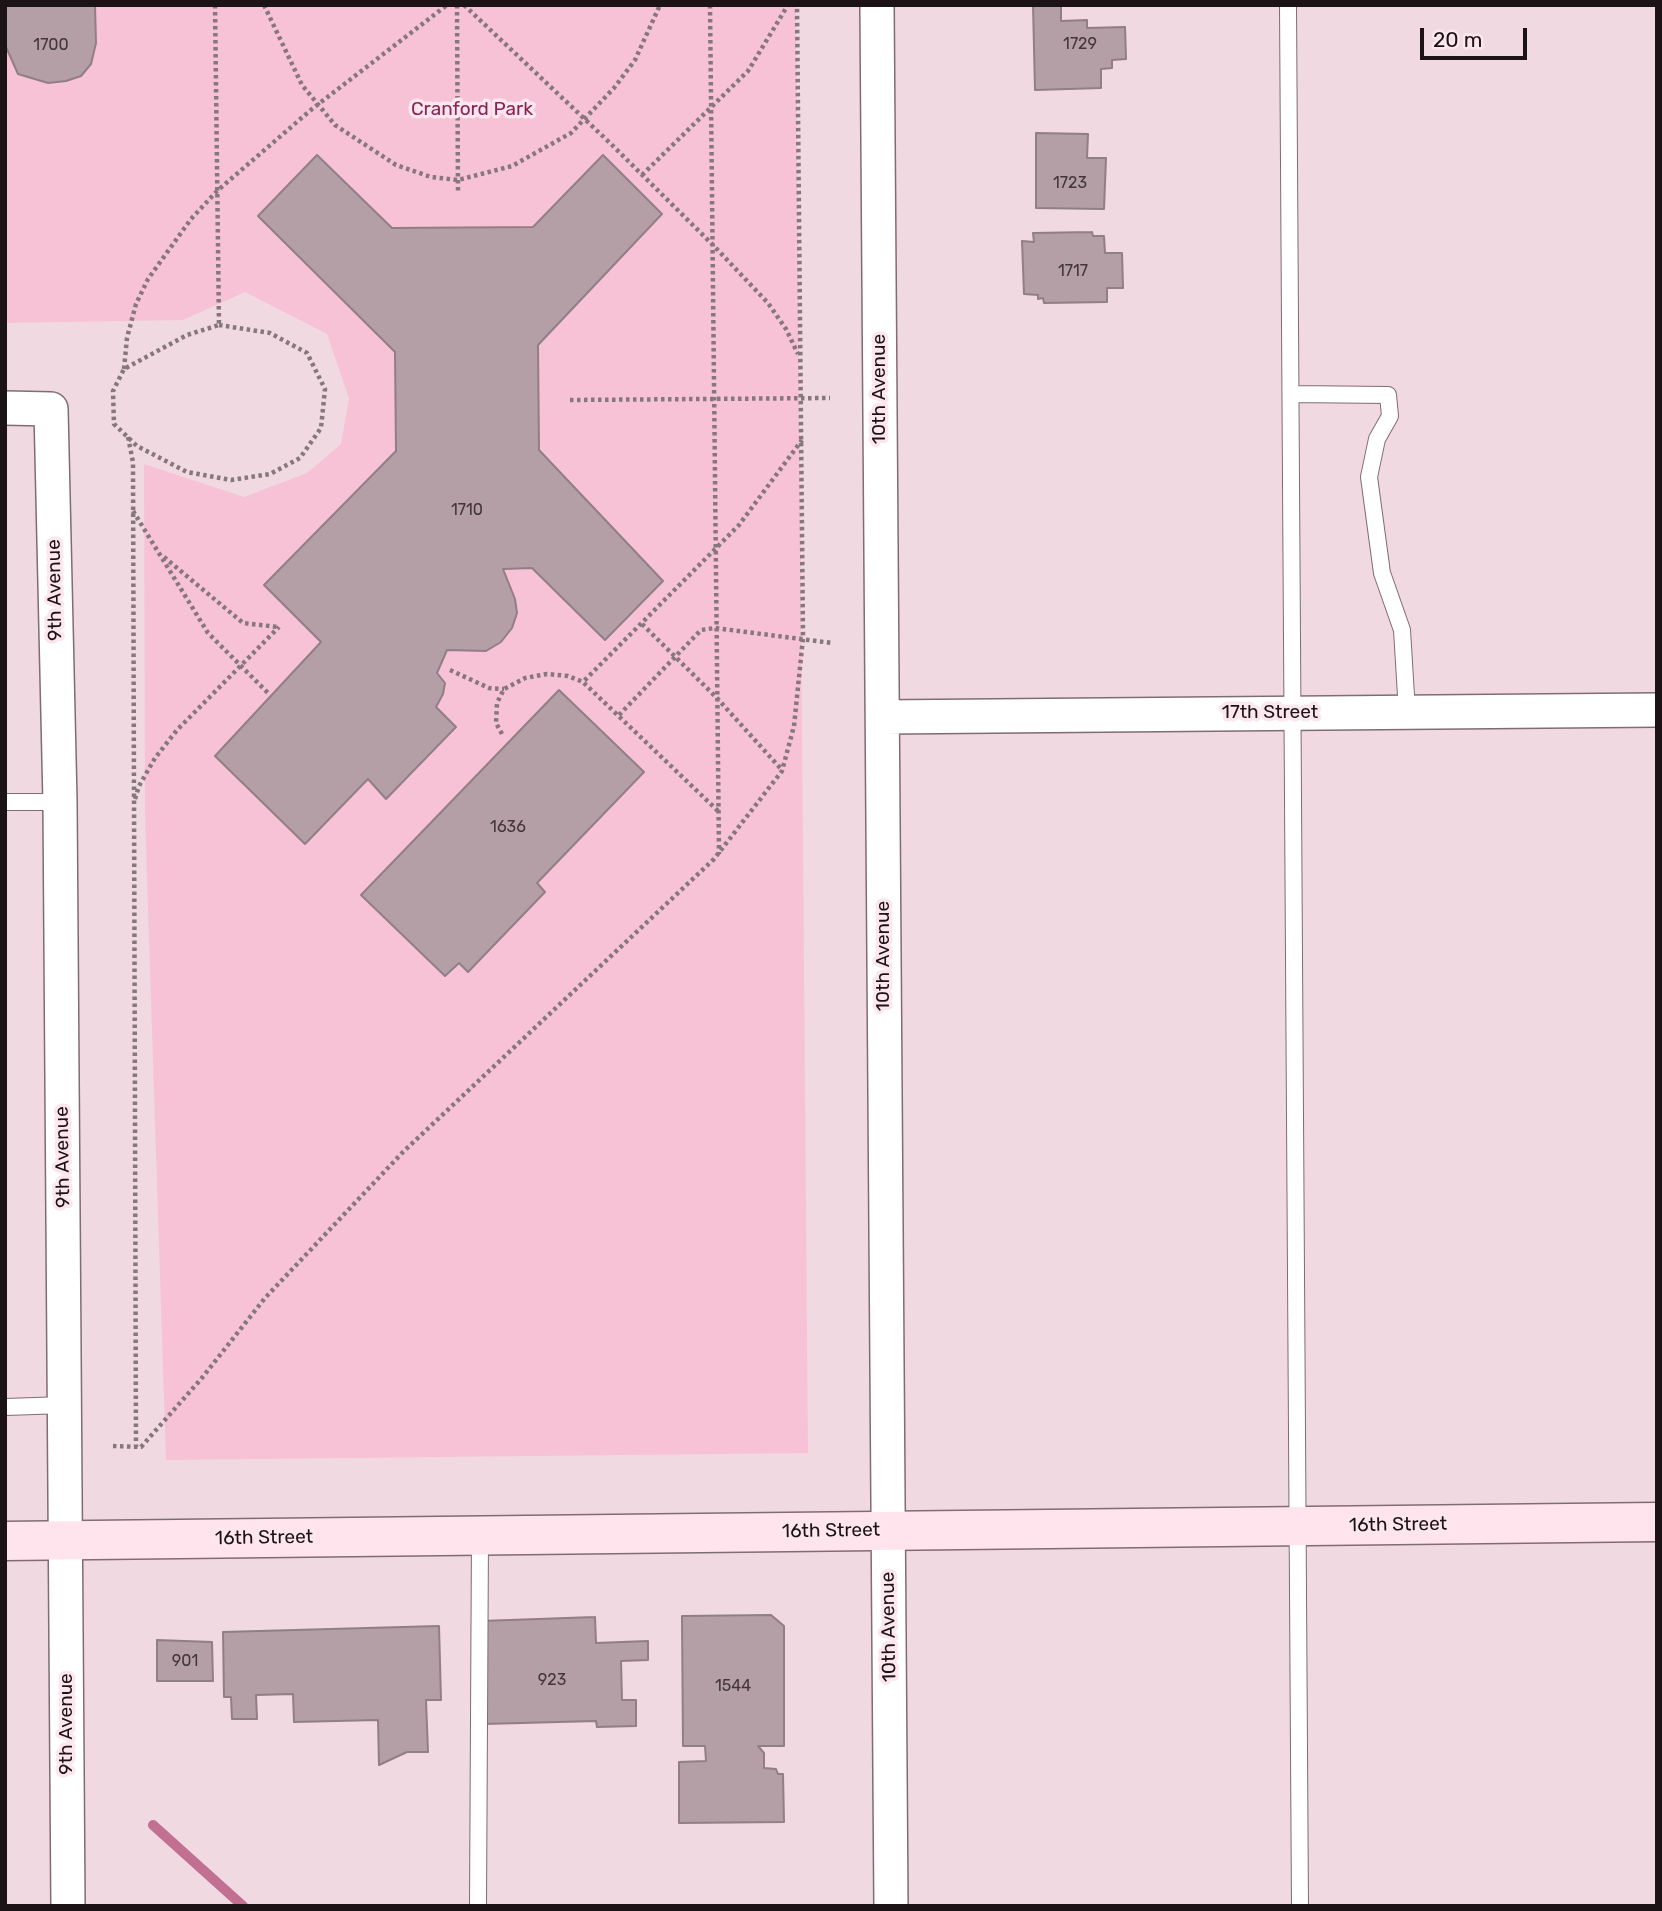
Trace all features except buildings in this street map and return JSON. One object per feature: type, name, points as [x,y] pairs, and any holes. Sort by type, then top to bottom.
[{"type":"main road","name":"16th Street","points":[[5,1541],[1657,1522]]},
{"type":"street","name":"10th Avenue","points":[[877,5],[891,1906]]},
{"type":"street","name":"9th Avenue","points":[[5,408],[51,409],[60,802],[68,1906]]},
{"type":"street","name":"17th Street","points":[[883,716],[1657,710]]},
{"type":"lane","points":[[1287,5],[1300,1526],[1300,1906]]},
{"type":"lane","points":[[1292,394],[1388,395],[1390,416],[1377,439],[1368,477],[1382,573],[1402,630],[1407,712]]},
{"type":"lane","points":[[5,802],[60,802]]},
{"type":"lane","points":[[5,1407],[65,1405]]},
{"type":"lane","points":[[478,1906],[480,1535]]},
{"type":"path","points":[[215,5],[219,325]]},
{"type":"path","points":[[264,5],[302,85],[335,125],[396,165],[431,177],[458,180],[512,166],[571,133],[635,60],[660,5]]},
{"type":"path","points":[[124,369],[187,335],[219,325],[270,333],[307,353],[325,389],[321,428],[300,458],[270,474],[231,480],[187,472],[137,446],[114,424],[113,391],[124,369],[127,338],[148,279],[167,249],[217,191],[317,106],[447,5]]},
{"type":"path","points":[[457,5],[458,194]]},
{"type":"path","points":[[710,5],[712,399],[719,854]]},
{"type":"path","points":[[642,175],[748,71],[788,5]]},
{"type":"path","points":[[113,1446],[139,1447],[201,1379],[265,1298],[403,1152],[719,854],[782,771],[794,726],[803,638],[797,5]]},
{"type":"path","points":[[466,6],[713,245],[768,303],[786,329],[800,358]]},
{"type":"path","points":[[570,400],[830,397]]},
{"type":"path","points":[[128,437],[133,462],[139,1447]]},
{"type":"path","points":[[583,682],[739,525],[802,440]]},
{"type":"path","points":[[133,510],[208,633],[268,693]]},
{"type":"path","points":[[133,806],[139,786],[155,758],[177,730],[279,626],[243,623],[159,553]]},
{"type":"path","points":[[642,624],[716,697],[782,771]]},
{"type":"path","points":[[619,715],[701,631],[715,628],[832,643]]},
{"type":"path","points":[[450,670],[489,688],[504,689],[525,678],[547,674],[568,676],[583,682],[718,811]]},
{"type":"path","points":[[502,734],[496,723],[497,703],[504,689]]},
{"type":"green space","name":"Cranford Park","points":[[5,5],[796,5],[808,1453],[166,1460],[145,815],[144,464],[244,497],[307,473],[341,444],[349,398],[327,334],[245,292],[183,320],[5,323]]},
{"type":"waterway","points":[[153,1825],[243,1906]]}]
